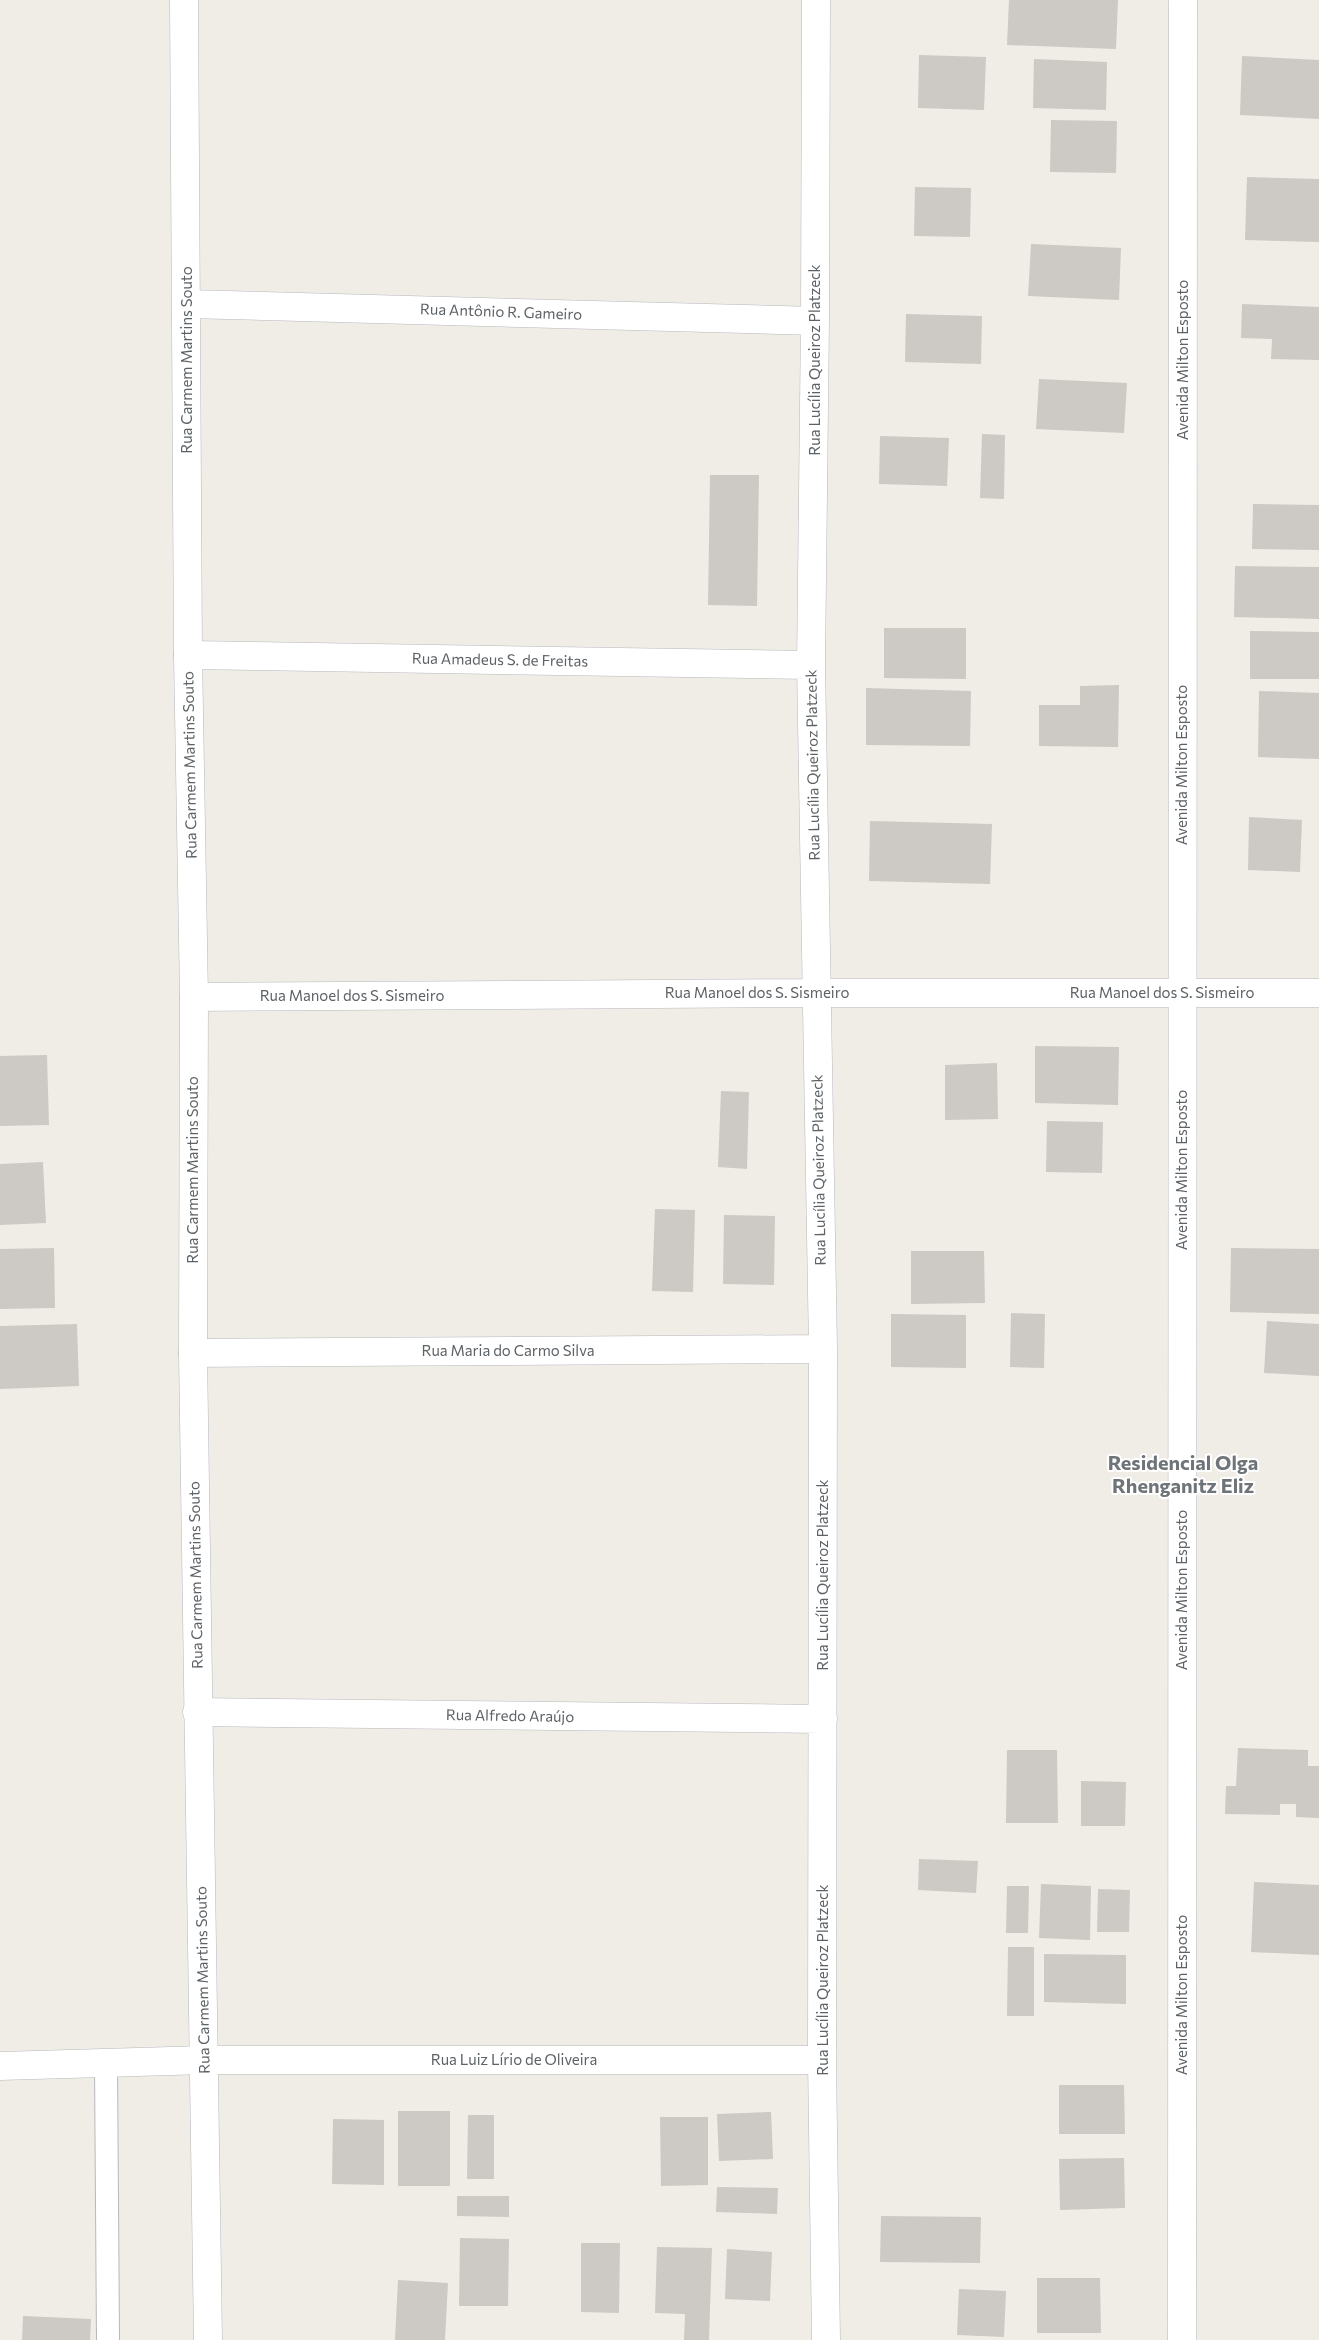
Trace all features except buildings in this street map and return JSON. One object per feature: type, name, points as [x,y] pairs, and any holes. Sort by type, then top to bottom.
[{"type":"street","name":"Rua Carmem Martins Souto","points":[[184,0],[188,655],[194,997],[192,1354],[197,1712],[205,2060],[208,2340]]},
{"type":"street","name":"Rua Lucília Queiroz Platzeck","points":[[816,0],[811,665],[823,1349],[822,2060],[826,2340]]},
{"type":"street","name":"Avenida Milton Esposto","points":[[1182,2340],[1183,0]]},
{"type":"street","name":"Rua Antônio R. Gameiro","points":[[187,304],[815,321]]},
{"type":"street","name":"Rua Amadeus S. de Freitas","points":[[188,655],[811,665]]},
{"type":"street","name":"Rua Manoel dos S. Sismeiro","points":[[194,997],[816,993],[1319,993]]},
{"type":"street","name":"Rua Maria do Carmo Silva","points":[[192,1354],[823,1349]]},
{"type":"street","name":"Rua Alfredo Araújo","points":[[197,1712],[823,1719]]},
{"type":"street","name":"Rua Luiz Lírio de Oliveira","points":[[0,2066],[205,2060],[822,2060]]},
{"type":"lane","points":[[106,2064],[108,2340]]},
{"type":"district","name":"Residencial Olga Rhenganitz Eliz","points":[[1183,1474]]}]
